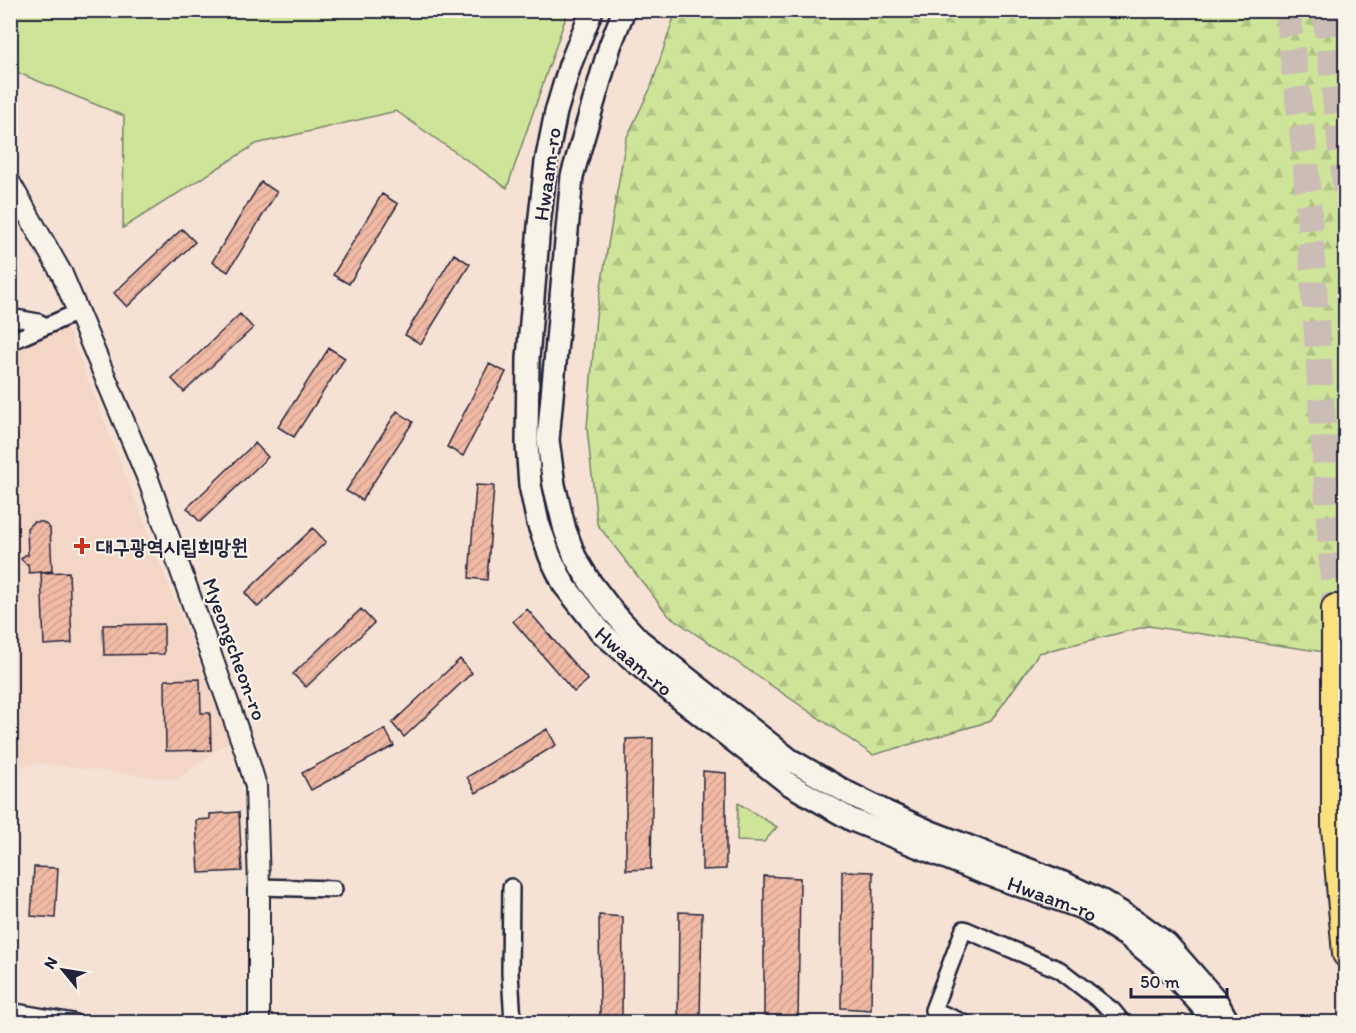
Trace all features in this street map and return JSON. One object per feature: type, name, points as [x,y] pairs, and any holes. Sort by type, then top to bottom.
[{"type":"highway","points":[[1335,608],[1335,828],[1346,954]]},
{"type":"main road","name":"Hwaam-ro","points":[[592,10],[570,65],[556,112],[546,162],[528,358],[527,444],[530,485],[538,523],[564,585],[601,632],[655,679],[789,784],[852,820],[979,871],[1085,909],[1130,938],[1165,966],[1201,1005],[1211,1023]]},
{"type":"main road","name":"Hwaam-ro","points":[[624,10],[610,46],[572,176],[548,440],[554,485],[565,530],[575,557],[590,582],[639,640],[789,759],[886,812],[1066,884],[1102,901],[1137,922],[1167,944],[1216,1000],[1228,1023]]},
{"type":"street","name":"Myeongcheon-ro","points":[[10,183],[62,274],[148,478],[256,786],[259,1023]]},
{"type":"street","points":[[10,342],[78,312]]},
{"type":"street","points":[[10,317],[38,322],[46,326]]},
{"type":"street","points":[[259,887],[334,889]]},
{"type":"street","points":[[511,887],[510,973],[513,1023]]},
{"type":"street","points":[[962,1023],[933,1010],[964,929],[1060,970],[1113,1011],[1122,1023]]},
{"type":"street","points":[[10,1011],[73,1023]]},
{"type":"shaded area","name":"대구광역시립희망원","points":[[66,324],[230,741],[176,780],[38,763],[11,769],[11,352]]},
{"type":"green space","points":[[10,11],[568,11],[507,188],[396,111],[256,144],[123,228],[124,116],[11,70]]},
{"type":"green space","points":[[676,11],[1345,11],[1345,655],[1148,626],[1039,653],[991,721],[873,755],[668,615],[597,524],[587,428],[596,316],[626,139],[651,87]]},
{"type":"green space","points":[[738,803],[777,827],[764,842],[737,841]]},
{"type":"building","points":[[261,182],[277,192],[228,272],[212,262]]},
{"type":"building","points":[[382,194],[398,204],[349,284],[333,275]]},
{"type":"building","points":[[182,229],[195,242],[127,307],[114,293]]},
{"type":"building","points":[[454,254],[470,264],[421,344],[405,335]]},
{"type":"building","points":[[240,314],[253,328],[184,392],[172,379]]},
{"type":"building","points":[[329,348],[345,358],[294,437],[278,427]]},
{"type":"building","points":[[489,364],[506,372],[463,456],[447,447]]},
{"type":"building","points":[[397,411],[413,422],[362,500],[346,491]]},
{"type":"building","points":[[255,443],[268,457],[200,522],[187,508]]},
{"type":"building","points":[[476,485],[494,486],[487,580],[469,578]]},
{"type":"building","points":[[33,522],[43,522],[50,528],[52,571],[29,573],[28,564],[21,559],[28,555],[27,528]]},
{"type":"building","points":[[313,528],[326,542],[258,607],[245,593]]},
{"type":"building","points":[[69,572],[72,643],[44,645],[41,573]]},
{"type":"building","points":[[361,609],[374,623],[306,687],[293,674]]},
{"type":"building","points":[[527,609],[588,680],[574,692],[513,621]]},
{"type":"building","points":[[164,624],[164,654],[104,655],[103,625]]},
{"type":"building","points":[[460,659],[472,673],[404,737],[392,723]]},
{"type":"building","points":[[200,679],[201,713],[210,713],[211,750],[166,751],[165,680]]},
{"type":"building","points":[[385,729],[394,746],[311,790],[302,773]]},
{"type":"building","points":[[547,729],[556,745],[476,793],[467,777]]},
{"type":"building","points":[[653,738],[651,869],[626,870],[626,739]]},
{"type":"building","points":[[703,771],[726,773],[726,869],[702,870]]},
{"type":"building","points":[[239,812],[242,871],[199,873],[196,820],[210,819],[210,814]]},
{"type":"building","points":[[34,867],[58,868],[55,918],[31,916]]},
{"type":"building","points":[[842,871],[873,872],[871,1010],[841,1008]]},
{"type":"building","points":[[764,876],[800,878],[798,1022],[764,1022]]},
{"type":"building","points":[[679,912],[702,913],[700,1019],[678,1019]]},
{"type":"building","points":[[599,915],[623,917],[622,1016],[600,1016]]},
{"type":"tunnel","points":[[1287,10],[1305,154],[1335,608]]},
{"type":"tunnel","points":[[1325,10],[1346,192]]},
{"type":"place","name":"대구광역시립희망원","points":[[82,546]]}]
